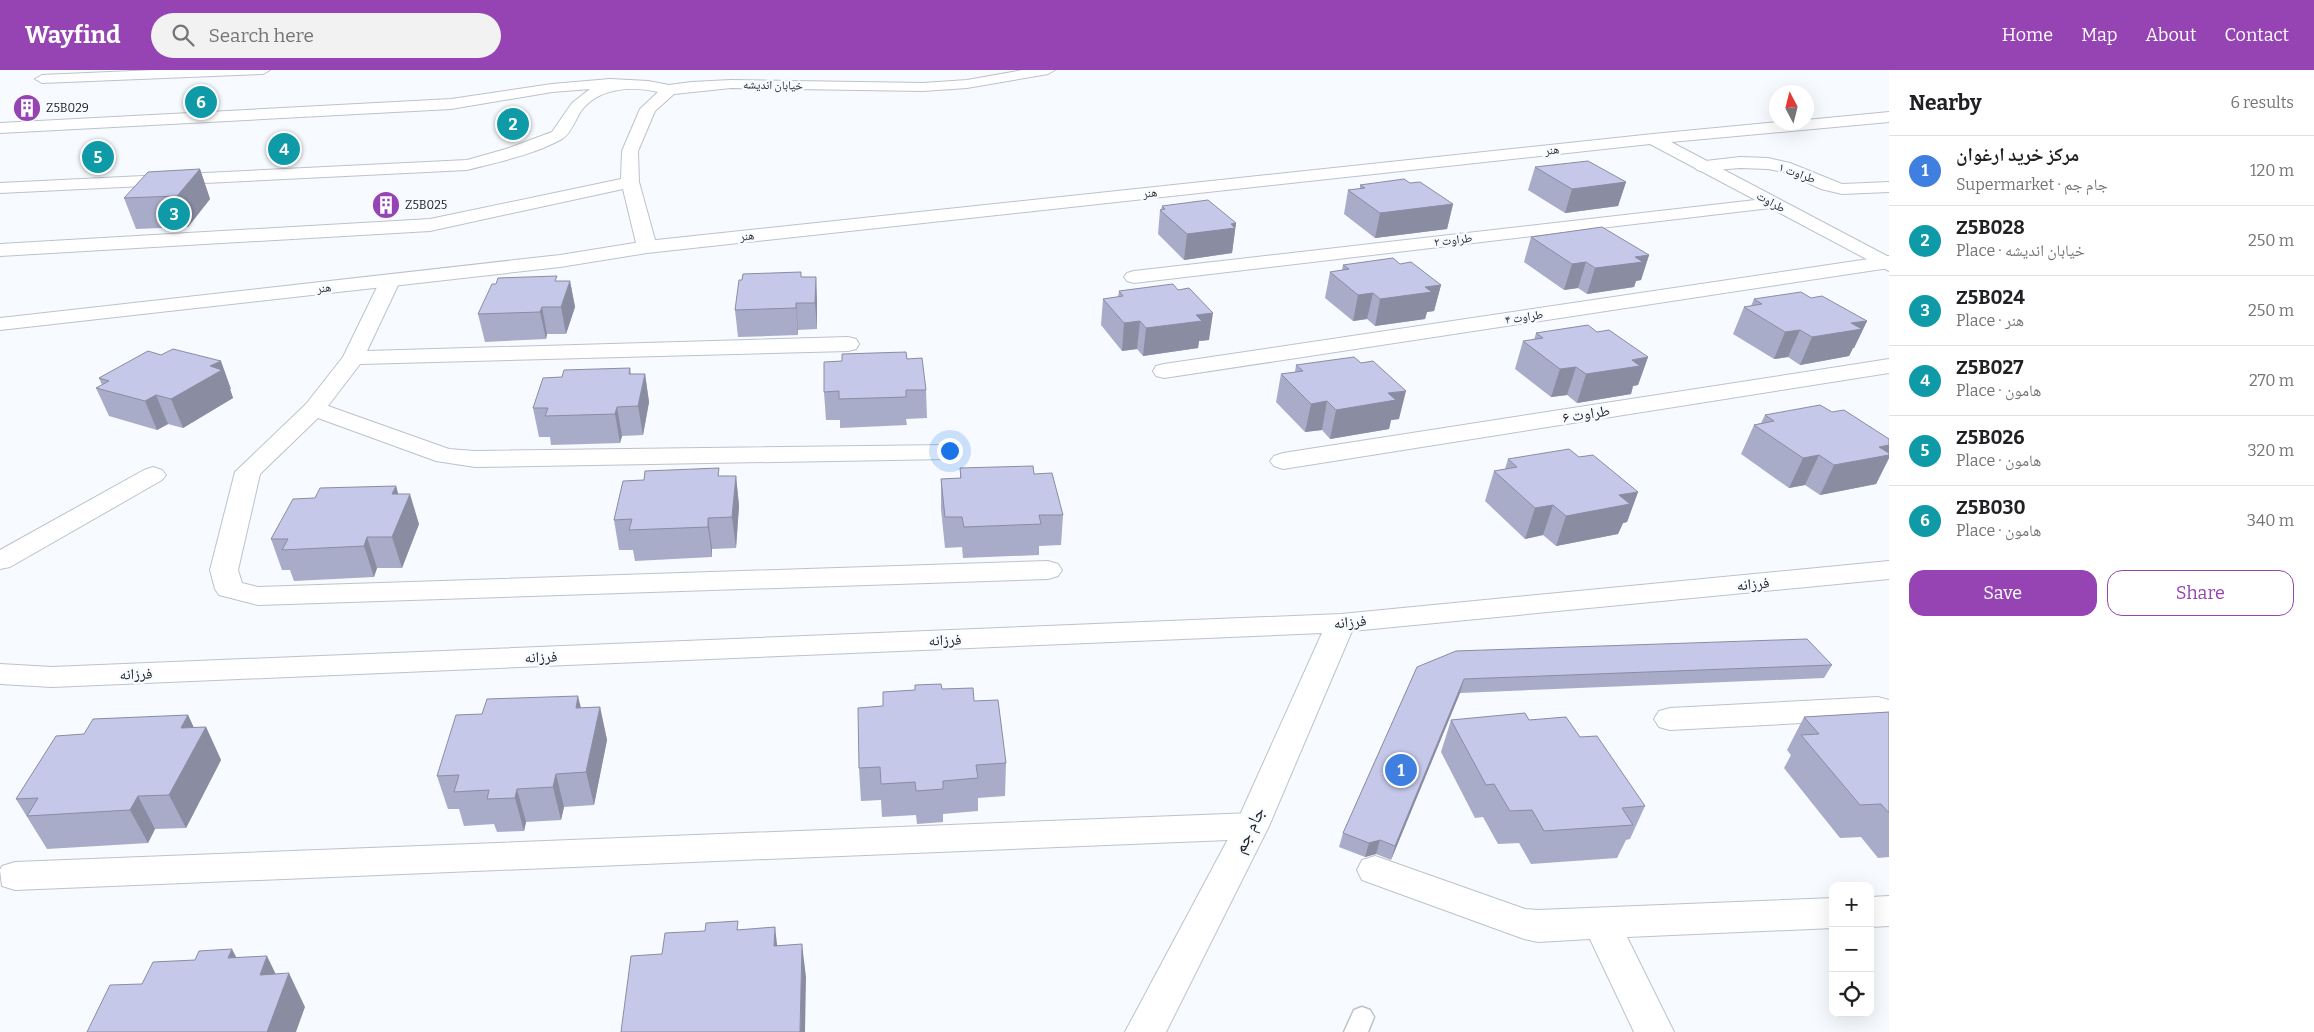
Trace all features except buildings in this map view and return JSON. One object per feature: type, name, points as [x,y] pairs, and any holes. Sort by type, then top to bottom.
[{"type":"street","points":[[42,79],[263,70]]},
{"type":"street","points":[[779,70],[784,70]]},
{"type":"street","name":"خیابان اندیشه","points":[[669,90],[692,86],[731,84],[923,87],[967,84],[1048,70]]},
{"type":"street","points":[[0,128],[451,104],[552,88],[602,83],[648,85],[669,90]]},
{"type":"street","points":[[0,188],[467,165],[512,153],[558,135],[577,106],[596,92],[621,84]]},
{"type":"street","points":[[647,247],[630,182],[630,151],[648,109],[669,90]]},
{"type":"street","points":[[1814,112],[1889,105]]},
{"type":"street","name":"هنر","points":[[1653,139],[1691,124],[1769,117]]},
{"type":"street","name":"هنر","points":[[0,324],[560,261],[647,247],[1653,139],[1889,117]]},
{"type":"street","name":"طراوت","points":[[1653,139],[1888,263]]},
{"type":"street","name":"طراوت ۱","points":[[1703,166],[1754,162],[1778,165],[1838,188],[1851,190],[1889,186]]},
{"type":"street","points":[[0,250],[430,225],[630,182]]},
{"type":"street","name":"طراوت ۲","points":[[1134,277],[1773,203]]},
{"type":"street","name":"هنر","points":[[0,306],[565,243],[647,247]]},
{"type":"street","name":"طراوت ۴","points":[[1164,371],[1888,263]]},
{"type":"street","points":[[390,281],[352,358],[314,409],[248,472],[224,570],[229,589],[258,596],[1048,570]]},
{"type":"street","points":[[352,358],[848,344]]},
{"type":"street","name":"طراوت ۶","points":[[1284,461],[1889,366]]},
{"type":"street","points":[[314,409],[445,456],[474,459],[948,452]]},
{"type":"street","points":[[0,561],[153,475]]},
{"type":"street","name":"فرزانه","points":[[0,674],[62,677],[1340,623],[1886,574]]},
{"type":"street","name":"جام جم","points":[[1145,1032],[1252,826],[1340,623]]},
{"type":"street","points":[[1670,719],[1878,708],[1889,712]]},
{"type":"street","points":[[15,876],[1252,826]]},
{"type":"street","points":[[1375,870],[1524,924],[1552,926],[1601,922],[1829,913]]},
{"type":"street","points":[[1874,912],[1889,911]]},
{"type":"street","points":[[1601,922],[1654,1032]]},
{"type":"place","name":"Z5B030","points":[[201,102]]},
{"type":"place","name":"Z5B029","points":[[27,108]]},
{"type":"place","name":"Z5B028","points":[[513,124]]},
{"type":"place","name":"Z5B027","points":[[284,149]]},
{"type":"place","name":"Z5B026","points":[[98,157]]},
{"type":"place","name":"Z5B025","points":[[386,205]]},
{"type":"place","name":"Z5B024","points":[[174,214]]},
{"type":"place","name":"مرکز خرید ارغوان","points":[[1401,770]]}]
